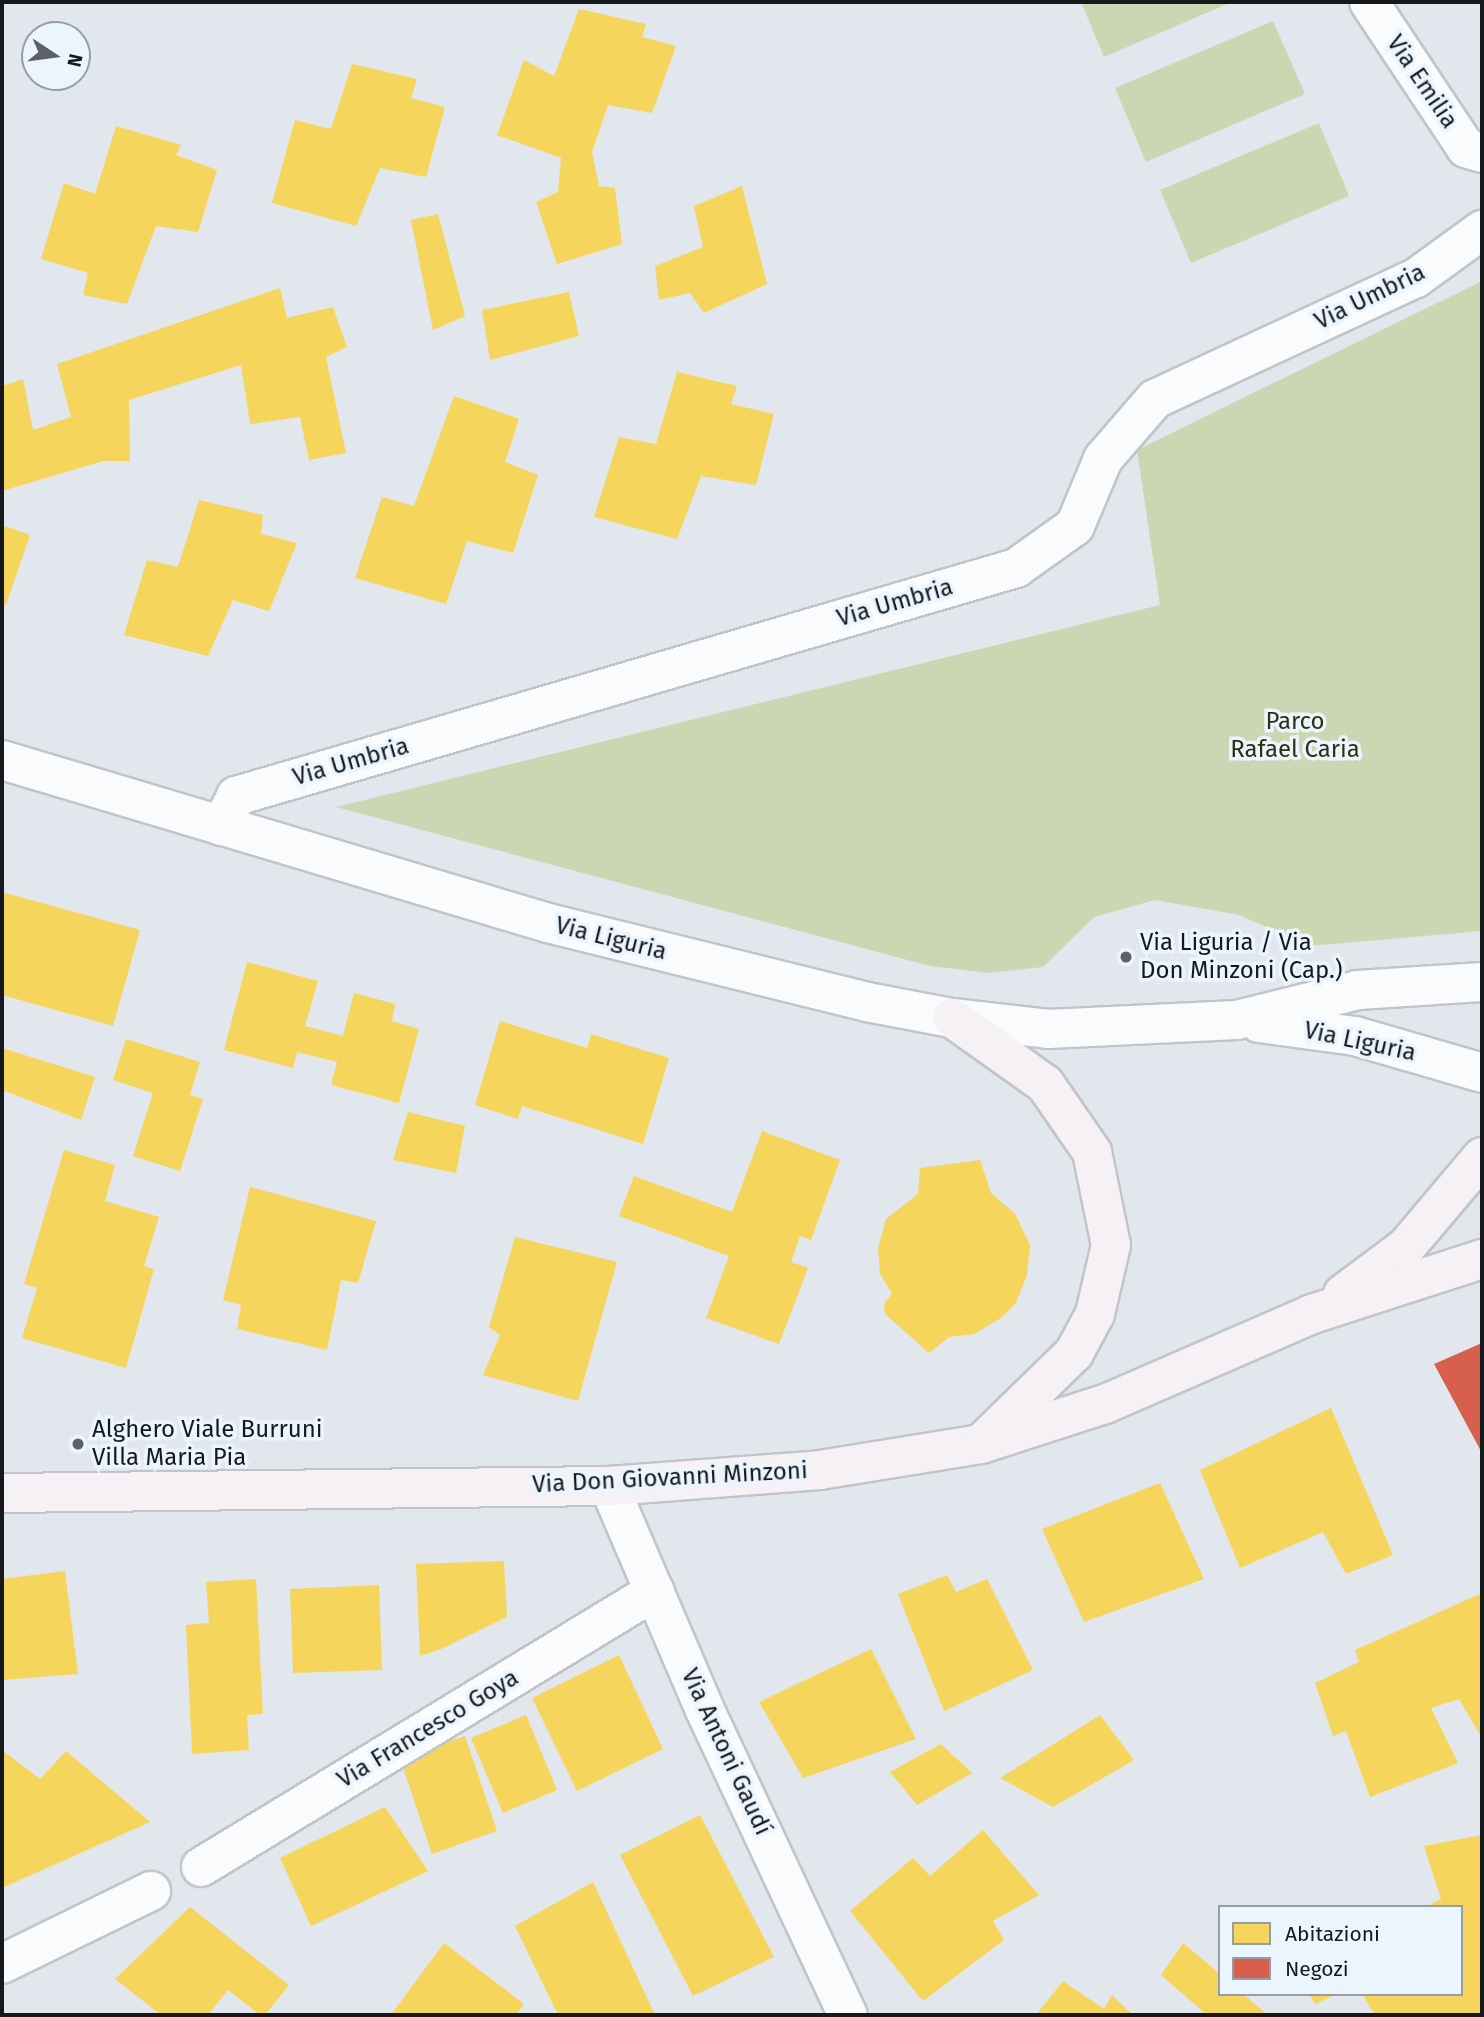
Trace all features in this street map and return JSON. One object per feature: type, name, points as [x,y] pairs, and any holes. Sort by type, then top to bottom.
[{"type":"main road","points":[[952,1018],[1045,1084],[1092,1152],[1111,1245],[1095,1314],[1073,1353],[981,1444]]},
{"type":"main road","name":"Via Don Giovanni Minzoni","points":[[1312,1314],[1406,1247],[1482,1157]]},
{"type":"main road","name":"Via Don Giovanni Minzoni","points":[[2,1493],[609,1486],[820,1470],[981,1444],[1105,1404],[1312,1314],[1482,1259]]},
{"type":"street","name":"Via Emilia","points":[[1369,2],[1466,148],[1482,153]]},
{"type":"street","name":"Via Umbria","points":[[221,826],[236,796],[1016,568],[1075,526],[1103,459],[1155,399],[1416,278],[1482,230]]},
{"type":"street","name":"Via Liguria","points":[[2,760],[548,923],[867,1002],[952,1018],[1048,1029],[1237,1020],[1355,1036],[1482,1073]]},
{"type":"street","name":"Via Liguria","points":[[1237,1020],[1358,990],[1482,982]]},
{"type":"street","name":"Via Antoni Gaudí","points":[[609,1486],[704,1709],[848,2015]]},
{"type":"street","name":"Via Francesco Goya","points":[[201,1867],[655,1591]]},
{"type":"street","points":[[2,1964],[150,1892]]},
{"type":"green space","points":[[1081,2],[1232,2],[1104,57]]},
{"type":"green space","points":[[1273,21],[1305,94],[1146,162],[1115,88]]},
{"type":"green space","points":[[1319,123],[1349,196],[1191,263],[1160,190]]},
{"type":"green space","name":"Parco Rafael Caria","points":[[1482,281],[1482,931],[1309,946],[1239,915],[1155,900],[1094,917],[1043,967],[989,973],[930,966],[336,807],[1160,605],[1137,450]]},
{"type":"building: Abitazioni","points":[[579,9],[646,24],[642,37],[676,46],[652,113],[608,105],[592,152],[599,186],[615,188],[622,244],[557,264],[536,202],[558,192],[561,158],[497,135],[524,60],[554,76]]},
{"type":"building: Abitazioni","points":[[352,64],[417,79],[411,98],[445,107],[426,177],[380,168],[356,226],[272,203],[295,120],[331,129]]},
{"type":"building: Abitazioni","points":[[116,126],[181,145],[176,155],[217,170],[198,232],[156,226],[127,304],[83,295],[88,273],[41,259],[64,183],[95,194]]},
{"type":"building: Abitazioni","points":[[742,186],[767,284],[704,313],[690,293],[659,300],[655,266],[703,247],[694,206]]},
{"type":"building: Abitazioni","points":[[438,214],[465,316],[433,330],[411,220]]},
{"type":"building: Abitazioni","points":[[280,288],[287,318],[333,307],[347,347],[326,357],[346,453],[309,460],[300,417],[250,424],[241,365],[129,400],[130,461],[103,461],[2,491],[2,386],[23,379],[33,430],[71,417],[57,364]]},
{"type":"building: Abitazioni","points":[[569,292],[579,336],[490,360],[482,310]]},
{"type":"building: Abitazioni","points":[[677,372],[737,386],[731,404],[774,414],[756,485],[701,476],[677,539],[594,517],[619,437],[656,444]]},
{"type":"building: Abitazioni","points":[[454,396],[519,419],[505,462],[538,475],[513,553],[467,541],[446,604],[355,578],[382,497],[414,506]]},
{"type":"building: Abitazioni","points":[[199,500],[263,515],[261,534],[297,543],[269,611],[233,600],[208,656],[124,635],[147,560],[178,567]]},
{"type":"building: Abitazioni","points":[[2,525],[30,535],[6,605],[2,604]]},
{"type":"building: Abitazioni","points":[[2,892],[140,930],[113,1026],[2,995]]},
{"type":"building: Abitazioni","points":[[247,962],[318,981],[305,1026],[343,1036],[354,993],[395,1004],[392,1021],[419,1029],[399,1103],[331,1085],[337,1062],[297,1052],[293,1068],[224,1050]]},
{"type":"building: Abitazioni","points":[[500,1021],[587,1048],[591,1034],[669,1058],[643,1144],[522,1106],[518,1119],[475,1105]]},
{"type":"building: Abitazioni","points":[[126,1039],[200,1062],[190,1095],[203,1099],[180,1171],[133,1156],[153,1093],[113,1080]]},
{"type":"building: Abitazioni","points":[[2,1048],[95,1077],[81,1120],[2,1090]]},
{"type":"building: Abitazioni","points":[[408,1112],[465,1126],[456,1173],[393,1160]]},
{"type":"building: Abitazioni","points":[[762,1131],[840,1160],[811,1240],[800,1236],[791,1262],[808,1268],[779,1344],[706,1318],[729,1256],[619,1216],[634,1176],[732,1212]]},
{"type":"building: Abitazioni","points":[[64,1150],[115,1165],[105,1201],[159,1217],[144,1266],[154,1269],[126,1368],[22,1338],[37,1288],[24,1284]]},
{"type":"building: Abitazioni","points":[[980,1160],[991,1193],[1015,1214],[1030,1245],[1027,1275],[1016,1303],[1001,1318],[974,1334],[949,1337],[929,1353],[885,1314],[884,1304],[892,1293],[880,1274],[878,1248],[886,1219],[918,1194],[920,1168]]},
{"type":"building: Abitazioni","points":[[250,1187],[376,1221],[358,1283],[341,1280],[327,1350],[237,1329],[241,1305],[223,1300]]},
{"type":"building: Abitazioni","points":[[515,1237],[617,1262],[578,1401],[483,1375],[500,1335],[489,1327]]},
{"type":"building: Abitazioni","points":[[1331,1408],[1393,1555],[1346,1574],[1323,1532],[1240,1568],[1200,1470]]},
{"type":"building: Abitazioni","points":[[1160,1483],[1204,1579],[1084,1622],[1042,1529]]},
{"type":"building: Abitazioni","points":[[504,1561],[507,1617],[441,1649],[420,1656],[416,1564]]},
{"type":"building: Abitazioni","points":[[65,1571],[78,1674],[2,1680],[2,1579]]},
{"type":"building: Abitazioni","points":[[947,1575],[956,1592],[987,1579],[1033,1670],[944,1711],[898,1594]]},
{"type":"building: Abitazioni","points":[[256,1579],[263,1714],[247,1715],[249,1750],[192,1754],[186,1625],[209,1623],[206,1582]]},
{"type":"building: Abitazioni","points":[[379,1585],[382,1670],[293,1673],[290,1589]]},
{"type":"building: Abitazioni","points":[[1482,1593],[1482,1733],[1480,1735],[1459,1699],[1431,1708],[1458,1763],[1370,1797],[1346,1731],[1333,1736],[1315,1683],[1359,1662],[1355,1650]]},
{"type":"building: Abitazioni","points":[[871,1649],[916,1739],[803,1778],[759,1702]]},
{"type":"building: Abitazioni","points":[[619,1655],[663,1749],[577,1791],[532,1698]]},
{"type":"building: Abitazioni","points":[[526,1715],[557,1790],[503,1813],[471,1738]]},
{"type":"building: Abitazioni","points":[[1100,1715],[1134,1760],[1053,1807],[1000,1778]]},
{"type":"building: Abitazioni","points":[[465,1736],[497,1831],[432,1854],[400,1758]]},
{"type":"building: Abitazioni","points":[[941,1744],[972,1773],[917,1805],[890,1772]]},
{"type":"building: Abitazioni","points":[[2,1750],[40,1779],[66,1751],[150,1822],[2,1888]]},
{"type":"building: Abitazioni","points":[[385,1807],[428,1871],[311,1926],[280,1858]]},
{"type":"building: Abitazioni","points":[[700,1815],[774,1957],[693,1996],[620,1855]]},
{"type":"building: Abitazioni","points":[[983,1830],[1039,1895],[993,1921],[1004,1940],[923,2001],[850,1911],[913,1858],[930,1876]]},
{"type":"building: Abitazioni","points":[[1482,1835],[1482,2012],[1476,2015],[1375,2015],[1363,1996],[1463,1996],[1463,1905],[1430,1905],[1441,1899],[1424,1846]]},
{"type":"building: Abitazioni","points":[[593,1882],[655,2015],[558,2015],[515,1926]]},
{"type":"building: Abitazioni","points":[[190,1907],[289,1985],[265,2015],[260,2015],[228,1990],[208,2015],[161,2015],[115,1979]]},
{"type":"building: Abitazioni","points":[[444,1943],[524,2004],[516,2015],[398,2015],[393,2012]]},
{"type":"building: Abitazioni","points":[[1183,1943],[1218,1972],[1218,1996],[1245,1996],[1268,2015],[1207,2015],[1161,1975]]},
{"type":"building: Abitazioni","points":[[1063,1981],[1104,2009],[1112,1995],[1133,2015],[1036,2015]]},
{"type":"building: Abitazioni","points":[[1310,1996],[1333,1996],[1315,2004]]},
{"type":"building: Negozi","points":[[1482,1343],[1482,1453],[1434,1364]]},
{"type":"place","name":"Via Liguria / Via Don Minzoni (Cap.)","points":[[1126,957]]},
{"type":"place","name":"Alghero Viale Burruni Villa Maria Pia","points":[[78,1444]]}]
